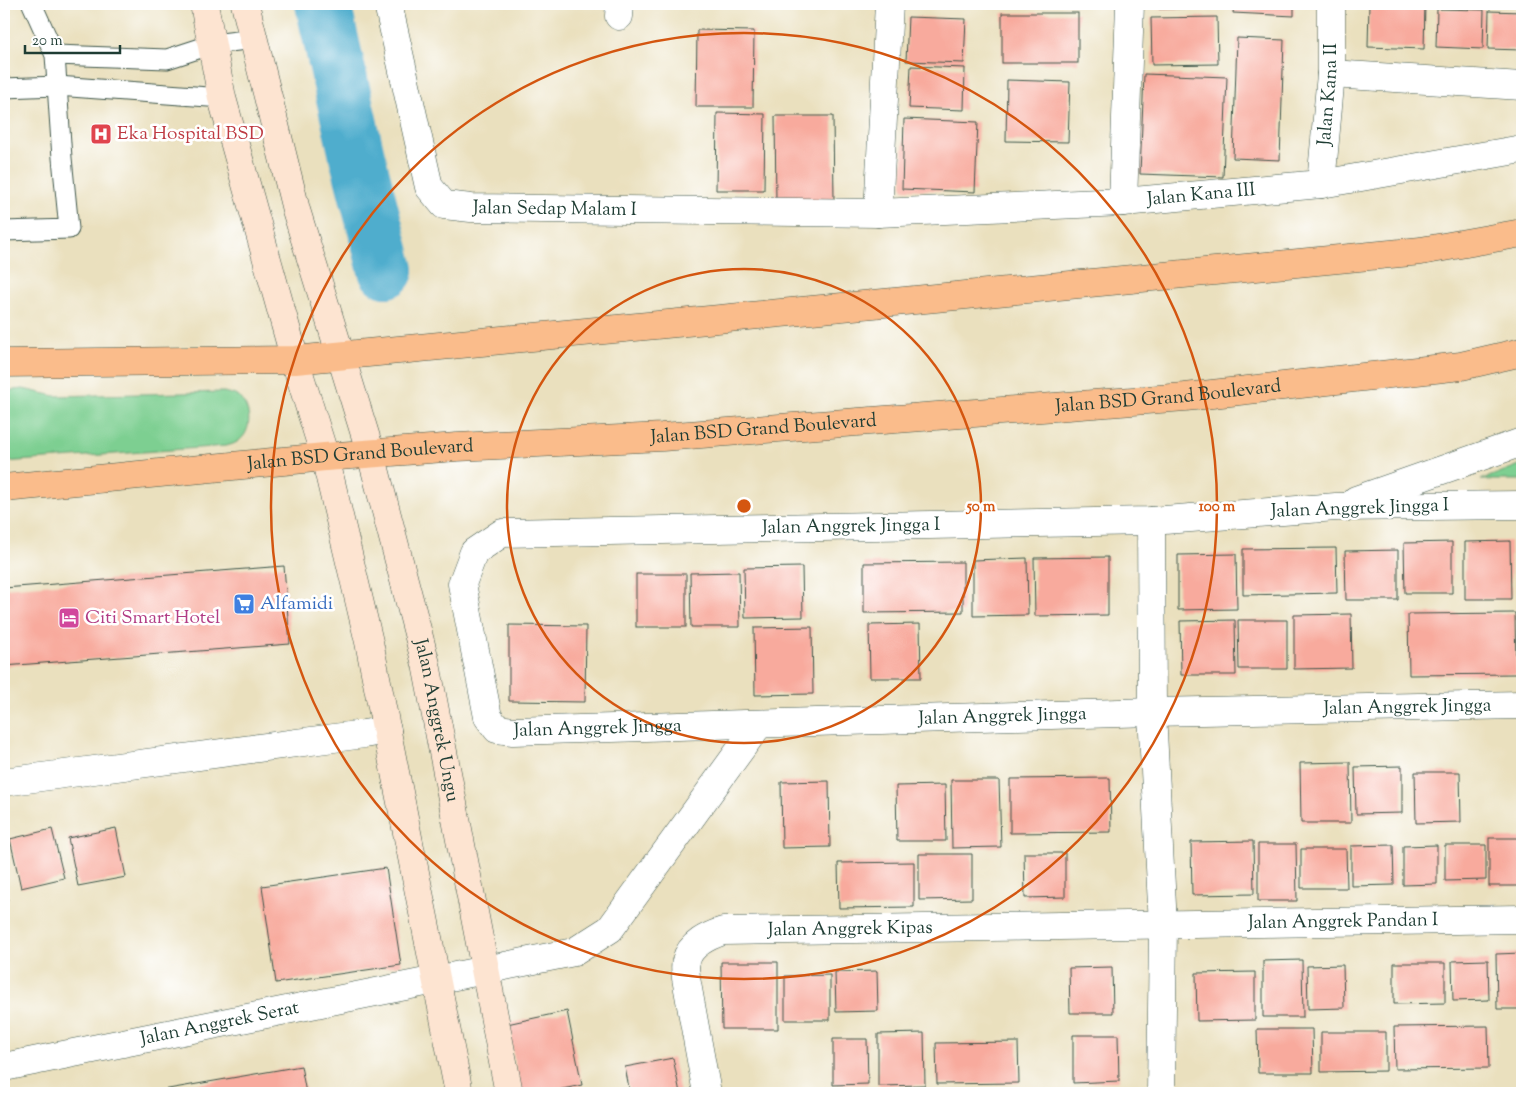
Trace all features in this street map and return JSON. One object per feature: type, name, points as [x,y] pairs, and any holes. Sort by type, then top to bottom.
[{"type":"main road","points":[[4,363],[295,360],[1421,251],[1522,232]]},
{"type":"main road","name":"Jalan BSD Grand Boulevard","points":[[4,488],[371,454],[662,437],[1185,397],[1462,366],[1522,352]]},
{"type":"street","points":[[204,4],[222,98],[295,360],[325,458],[369,642],[460,1093]]},
{"type":"street","name":"Jalan Anggrek Ungu","points":[[245,4],[296,210],[371,454],[426,664],[509,1093]]},
{"type":"street","name":"Jalan Sedap Malam I","points":[[388,4],[429,187],[444,205],[471,208],[878,214]]},
{"type":"street","points":[[878,214],[888,4]]},
{"type":"street","points":[[1123,202],[1130,4]]},
{"type":"street","name":"Jalan Kana II","points":[[1321,184],[1330,74],[1331,4]]},
{"type":"street","points":[[1330,74],[1522,86]]},
{"type":"street","name":"Jalan Kana III","points":[[878,214],[1123,202],[1321,184],[1522,150]]},
{"type":"street","points":[[1336,507],[1522,442]]},
{"type":"street","name":"Jalan Anggrek Jingga I","points":[[488,717],[462,584],[474,552],[502,533],[1151,521],[1336,507],[1522,505]]},
{"type":"street","points":[[1151,521],[1152,712],[1163,925],[1161,1093]]},
{"type":"street","name":"Jalan Anggrek Jingga","points":[[488,717],[497,729],[513,731],[1152,712],[1522,705]]},
{"type":"street","name":"Jalan Anggrek Serat","points":[[4,1067],[574,952],[610,929],[758,724]]},
{"type":"street","points":[[4,782],[354,736],[387,730]]},
{"type":"street","name":"Jalan Anggrek Pandan I","points":[[1163,925],[1522,920]]},
{"type":"street","name":"Jalan Anggrek Kipas","points":[[708,1093],[686,978],[685,962],[692,949],[706,937],[723,931],[1163,925]]},
{"type":"lane","points":[[4,231],[69,229],[55,55],[32,4]]},
{"type":"lane","points":[[55,55],[166,58],[213,44],[254,39]]},
{"type":"lane","points":[[4,88],[57,86],[222,98]]},
{"type":"green space","points":[[23,389],[55,396],[224,392],[241,399],[248,411],[248,425],[246,432],[236,443],[226,446],[4,462],[4,391]]},
{"type":"green space","points":[[1522,464],[1522,480],[1481,480]]},
{"type":"building","points":[[1159,4],[1220,4],[1220,8],[1159,9]]},
{"type":"building","points":[[1234,4],[1294,4],[1294,16],[1233,13]]},
{"type":"building","points":[[1369,4],[1425,4],[1424,49],[1368,47]]},
{"type":"building","points":[[1437,9],[1484,10],[1483,49],[1436,47]]},
{"type":"building","points":[[1489,11],[1522,12],[1522,50],[1488,49]]},
{"type":"building","points":[[1002,13],[1078,13],[1078,63],[1002,63]]},
{"type":"building","points":[[908,17],[966,19],[964,63],[906,61]]},
{"type":"building","points":[[1217,17],[1218,64],[1152,65],[1151,18]]},
{"type":"building","points":[[697,30],[754,31],[753,107],[696,107]]},
{"type":"building","points":[[1237,38],[1284,40],[1280,160],[1233,158]]},
{"type":"building","points":[[911,66],[965,68],[964,110],[909,108]]},
{"type":"building","points":[[1144,74],[1227,77],[1223,177],[1140,174]]},
{"type":"building","points":[[1007,80],[1070,82],[1068,142],[1006,141]]},
{"type":"building","points":[[717,113],[765,114],[764,190],[716,190]]},
{"type":"building","points":[[775,116],[833,116],[834,201],[776,202]]},
{"type":"building","points":[[904,119],[978,122],[975,192],[902,189]]},
{"type":"building","points":[[1510,541],[1511,599],[1465,599],[1465,542]]},
{"type":"building","points":[[1452,542],[1452,593],[1405,593],[1404,543]]},
{"type":"building","points":[[1336,548],[1337,593],[1243,595],[1243,549]]},
{"type":"building","points":[[1398,550],[1398,600],[1346,600],[1345,551]]},
{"type":"building","points":[[1236,554],[1237,609],[1178,610],[1178,555]]},
{"type":"building","points":[[1108,557],[1108,615],[1035,616],[1034,558]]},
{"type":"building","points":[[1027,558],[1028,615],[973,616],[973,560]]},
{"type":"building","points":[[963,562],[963,612],[864,613],[864,563]]},
{"type":"building","points":[[284,566],[290,644],[4,666],[4,588]]},
{"type":"building","points":[[802,567],[803,617],[745,618],[744,568]]},
{"type":"building","points":[[739,572],[740,627],[691,627],[690,573]]},
{"type":"building","points":[[636,574],[686,574],[686,627],[636,627]]},
{"type":"building","points":[[1515,613],[1516,674],[1409,675],[1408,614]]},
{"type":"building","points":[[1351,614],[1352,668],[1294,669],[1294,615]]},
{"type":"building","points":[[1235,620],[1236,675],[1181,675],[1180,621]]},
{"type":"building","points":[[1238,620],[1287,620],[1287,669],[1239,669]]},
{"type":"building","points":[[920,624],[921,678],[870,678],[869,625]]},
{"type":"building","points":[[509,625],[586,626],[585,702],[509,701]]},
{"type":"building","points":[[812,627],[813,694],[755,695],[754,628]]},
{"type":"building","points":[[1350,762],[1351,823],[1301,823],[1300,763]]},
{"type":"building","points":[[1402,766],[1402,813],[1356,814],[1355,767]]},
{"type":"building","points":[[1415,772],[1460,772],[1461,822],[1416,823]]},
{"type":"building","points":[[1110,778],[1111,832],[1010,833],[1010,779]]},
{"type":"building","points":[[951,780],[999,780],[1001,847],[952,848]]},
{"type":"building","points":[[829,781],[830,847],[782,848],[781,782]]},
{"type":"building","points":[[945,785],[946,841],[897,841],[896,786]]},
{"type":"building","points":[[116,828],[126,877],[78,886],[68,838]]},
{"type":"building","points":[[52,829],[64,878],[21,888],[10,839]]},
{"type":"building","points":[[1489,838],[1522,838],[1522,886],[1489,886]]},
{"type":"building","points":[[1253,841],[1254,894],[1192,895],[1191,842]]},
{"type":"building","points":[[1258,844],[1296,844],[1297,901],[1258,901]]},
{"type":"building","points":[[1393,845],[1394,885],[1351,886],[1351,846]]},
{"type":"building","points":[[1437,845],[1437,884],[1403,885],[1403,846]]},
{"type":"building","points":[[1445,845],[1486,845],[1486,880],[1445,881]]},
{"type":"building","points":[[1301,849],[1346,849],[1347,888],[1301,888]]},
{"type":"building","points":[[1024,853],[1065,853],[1065,897],[1025,898]]},
{"type":"building","points":[[919,854],[972,854],[972,899],[919,900]]},
{"type":"building","points":[[914,862],[914,907],[839,908],[838,863]]},
{"type":"building","points":[[386,868],[401,965],[276,983],[262,886]]},
{"type":"building","points":[[4,887],[8,900],[4,901]]},
{"type":"building","points":[[1522,953],[1522,1009],[1497,1009],[1496,954]]},
{"type":"building","points":[[1302,960],[1303,1017],[1263,1017],[1263,961]]},
{"type":"building","points":[[1488,960],[1489,1000],[1453,1001],[1452,961]]},
{"type":"building","points":[[721,962],[778,962],[778,1029],[722,1029]]},
{"type":"building","points":[[1394,963],[1445,963],[1445,1003],[1394,1004]]},
{"type":"building","points":[[1343,965],[1344,1008],[1308,1009],[1307,966]]},
{"type":"building","points":[[1112,967],[1113,1013],[1070,1013],[1069,968]]},
{"type":"building","points":[[877,971],[878,1011],[836,1012],[835,972]]},
{"type":"building","points":[[1255,972],[1255,1020],[1197,1021],[1196,973]]},
{"type":"building","points":[[830,975],[830,1020],[785,1020],[785,976]]},
{"type":"building","points":[[567,1011],[582,1085],[543,1093],[521,1093],[507,1024]]},
{"type":"building","points":[[1488,1026],[1489,1068],[1395,1069],[1394,1027]]},
{"type":"building","points":[[1257,1029],[1312,1029],[1313,1073],[1258,1073]]},
{"type":"building","points":[[1321,1032],[1386,1032],[1386,1071],[1321,1072]]},
{"type":"building","points":[[924,1033],[925,1085],[878,1086],[878,1034]]},
{"type":"building","points":[[1073,1035],[1118,1035],[1119,1081],[1073,1083]]},
{"type":"building","points":[[833,1039],[867,1039],[868,1084],[833,1085]]},
{"type":"building","points":[[1018,1042],[1019,1083],[937,1084],[936,1043]]},
{"type":"building","points":[[673,1058],[680,1093],[630,1093],[625,1067]]},
{"type":"building","points":[[301,1066],[306,1093],[151,1093],[151,1092]]},
{"type":"building","points":[[606,1088],[607,1093],[589,1093]]},
{"type":"waterway","points":[[323,4],[357,156],[386,270]]},
{"type":"place","name":"Eka Hospital BSD","points":[[101,134]]},
{"type":"place","name":"Alfamidi","points":[[244,604]]},
{"type":"place","name":"Citi Smart Hotel","points":[[69,618]]}]
